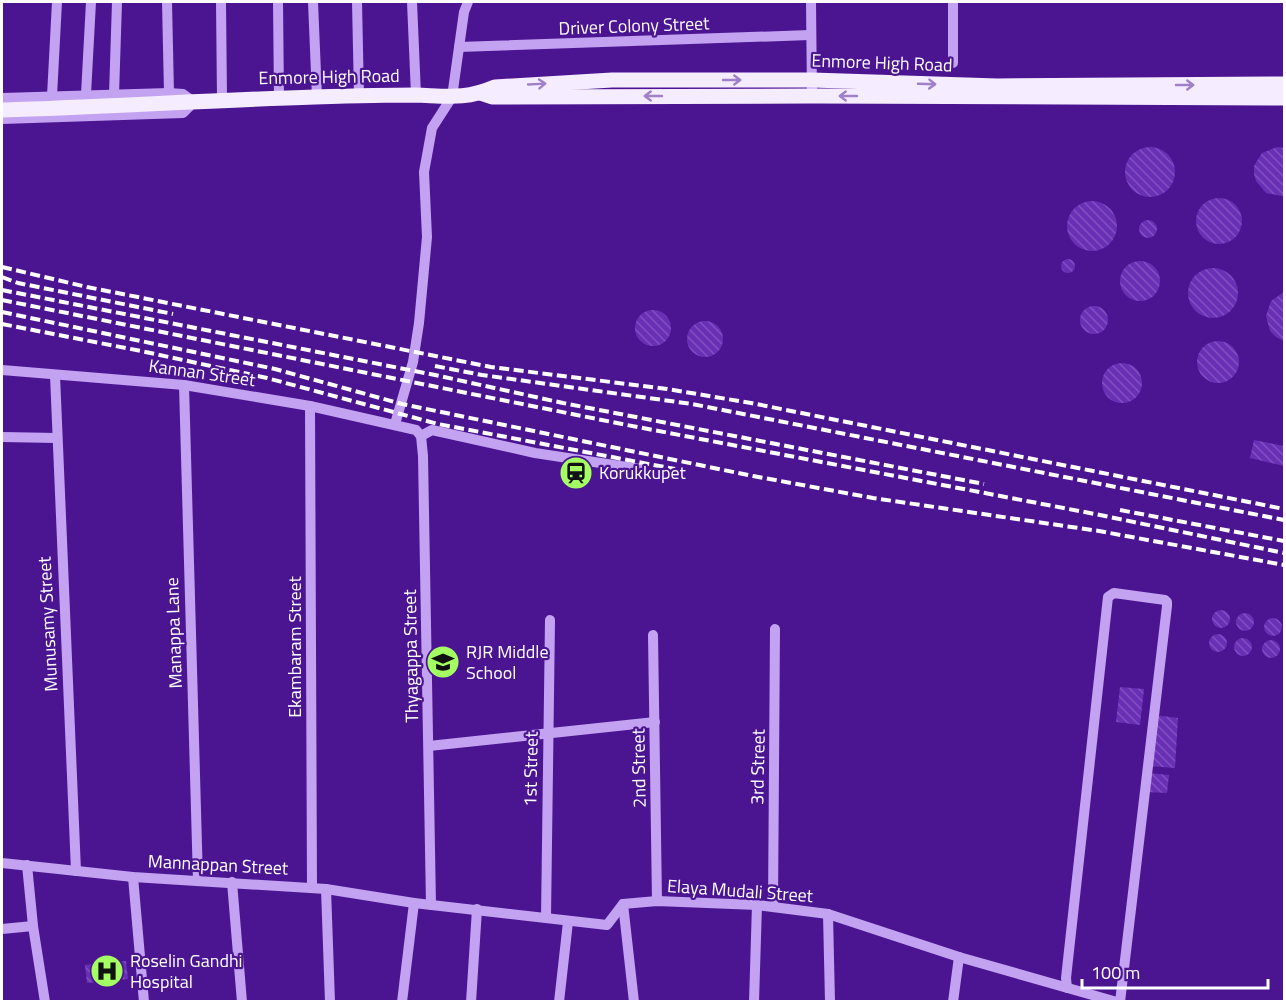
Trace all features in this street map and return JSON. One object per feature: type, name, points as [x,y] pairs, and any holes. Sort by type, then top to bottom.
[{"type":"main road","name":"Enmore High Road","points":[[2,110],[181,100],[416,95],[452,98],[480,93],[495,87],[612,80],[812,80],[998,86],[1284,84]]},
{"type":"main road","name":"Enmore High Road","points":[[480,93],[492,97],[1284,98]]},
{"type":"street","points":[[52,96],[57,2]]},
{"type":"street","points":[[86,94],[90,2]]},
{"type":"street","points":[[114,95],[117,2]]},
{"type":"street","points":[[2,119],[183,113],[167,2]]},
{"type":"street","points":[[221,2],[222,99]]},
{"type":"street","points":[[278,2],[279,98]]},
{"type":"street","points":[[313,2],[316,97]]},
{"type":"street","points":[[357,2],[359,96]]},
{"type":"street","points":[[412,2],[416,95]]},
{"type":"street","points":[[468,2],[452,98],[432,128],[424,172],[428,237],[419,323],[414,363],[395,424],[416,430],[421,436],[432,430],[535,453],[640,469]]},
{"type":"street","points":[[811,2],[812,96]]},
{"type":"street","points":[[953,2],[953,63]]},
{"type":"street","name":"Driver Colony Street","points":[[459,47],[810,35]]},
{"type":"street","points":[[2,98],[86,94],[181,100]]},
{"type":"street","name":"Kannan Street","points":[[2,369],[184,385],[310,406],[395,424]]},
{"type":"street","name":"Munusamy Street","points":[[55,375],[76,871]]},
{"type":"street","name":"Manappa Lane","points":[[184,385],[198,881]]},
{"type":"street","name":"Ekambaram Street","points":[[310,406],[312,888]]},
{"type":"street","name":"Thyagappa Street","points":[[421,436],[431,905]]},
{"type":"street","points":[[2,437],[57,438]]},
{"type":"street","points":[[1073,1002],[1071,988],[1066,978],[1108,597],[1114,593],[1165,600],[1167,606],[1119,1002]]},
{"type":"street","name":"1st Street","points":[[546,918],[550,620]]},
{"type":"street","name":"3rd Street","points":[[773,906],[776,629]]},
{"type":"street","name":"2nd Street","points":[[653,635],[657,901]]},
{"type":"street","points":[[429,746],[655,722]]},
{"type":"street","name":"Mannappan Street","points":[[2,863],[133,877],[326,889],[431,905]]},
{"type":"street","points":[[27,865],[33,926],[45,1002]]},
{"type":"street","points":[[133,877],[144,1002]]},
{"type":"street","points":[[232,882],[242,1002]]},
{"type":"street","points":[[326,889],[330,1002]]},
{"type":"street","name":"Elaya Mudali Street","points":[[622,904],[657,901],[757,904],[828,915],[959,957],[1119,1002]]},
{"type":"street","points":[[402,1002],[414,903]]},
{"type":"street","points":[[431,905],[607,925],[622,904]]},
{"type":"street","points":[[622,904],[634,1002]]},
{"type":"street","points":[[754,1002],[757,904]]},
{"type":"street","points":[[471,1002],[477,909]]},
{"type":"street","points":[[828,915],[830,1002]]},
{"type":"street","points":[[559,1002],[568,922]]},
{"type":"street","points":[[2,929],[33,926]]},
{"type":"street","points":[[953,1002],[959,957]]},
{"type":"building","points":[[1150,147],[1168,154],[1175,172],[1168,190],[1150,197],[1132,190],[1125,172],[1132,154]]},
{"type":"building","points":[[1277,147],[1284,148],[1284,195],[1282,196],[1266,193],[1256,181],[1254,174],[1254,166],[1262,153]]},
{"type":"building","points":[[1219,198],[1235,205],[1242,221],[1235,237],[1219,244],[1203,237],[1196,221],[1203,205]]},
{"type":"building","points":[[1087,201],[1097,201],[1110,208],[1117,221],[1117,231],[1110,244],[1097,251],[1087,251],[1078,247],[1071,240],[1067,231],[1067,221],[1071,212],[1078,205]]},
{"type":"building","points":[[1148,220],[1154,223],[1157,229],[1154,235],[1148,238],[1142,235],[1139,229],[1142,223]]},
{"type":"building","points":[[1065,259],[1071,259],[1075,266],[1071,273],[1065,273],[1061,269],[1061,263]]},
{"type":"building","points":[[1140,261],[1154,267],[1160,281],[1154,295],[1140,301],[1126,295],[1120,281],[1126,267]]},
{"type":"building","points":[[1213,268],[1222,270],[1233,279],[1238,293],[1236,302],[1227,313],[1213,318],[1204,316],[1193,307],[1188,293],[1190,284],[1199,273]]},
{"type":"building","points":[[1284,292],[1284,341],[1270,331],[1266,316],[1271,301]]},
{"type":"building","points":[[1094,306],[1104,310],[1108,320],[1104,330],[1094,334],[1084,330],[1080,320],[1084,310]]},
{"type":"building","points":[[653,310],[666,315],[671,328],[666,341],[653,346],[640,341],[635,328],[640,315]]},
{"type":"building","points":[[705,321],[718,326],[723,339],[718,352],[705,357],[692,352],[687,339],[692,326]]},
{"type":"building","points":[[1218,341],[1233,347],[1239,362],[1233,377],[1218,383],[1203,377],[1197,362],[1203,347]]},
{"type":"building","points":[[1122,363],[1136,369],[1142,383],[1136,397],[1122,403],[1108,397],[1102,383],[1108,369]]},
{"type":"building","points":[[1254,440],[1284,446],[1284,466],[1250,458]]},
{"type":"building","points":[[1221,610],[1229,615],[1230,619],[1225,627],[1221,628],[1213,623],[1212,619],[1217,611]]},
{"type":"building","points":[[1245,613],[1253,618],[1254,622],[1249,630],[1245,631],[1237,626],[1236,622],[1241,614]]},
{"type":"building","points":[[1273,618],[1281,623],[1282,627],[1277,635],[1273,636],[1265,631],[1264,627],[1269,619]]},
{"type":"building","points":[[1218,634],[1226,639],[1227,643],[1222,651],[1218,652],[1210,647],[1209,643],[1214,635]]},
{"type":"building","points":[[1243,638],[1251,643],[1252,647],[1247,655],[1243,656],[1235,651],[1234,647],[1239,639]]},
{"type":"building","points":[[1271,640],[1279,645],[1280,649],[1275,657],[1271,658],[1263,653],[1262,649],[1267,641]]},
{"type":"building","points":[[1120,687],[1144,689],[1140,725],[1116,722]]},
{"type":"building","points":[[1155,715],[1178,718],[1175,768],[1149,766]]},
{"type":"building","points":[[1149,773],[1169,775],[1167,793],[1147,792]]},
{"type":"building","points":[[126,961],[128,979],[87,983],[85,965]]},
{"type":"railway","points":[[2,267],[87,287],[491,367],[667,389],[751,403],[1284,509]]},
{"type":"railway","points":[[2,277],[18,283],[173,314]]},
{"type":"railway","points":[[2,290],[435,375],[563,403],[984,484]]},
{"type":"railway","points":[[2,300],[1284,553]]},
{"type":"railway","points":[[2,312],[275,369],[402,404],[753,476],[873,498],[1099,531],[1284,565]]},
{"type":"railway","points":[[2,324],[267,378],[438,424],[675,469]]},
{"type":"railway","points":[[435,366],[482,375],[692,404],[1284,520]]},
{"type":"railway","points":[[1120,510],[1284,541]]},
{"type":"place","name":"Korukkupet","points":[[576,473]]},
{"type":"place","name":"RJR Middle School","points":[[443,662]]},
{"type":"place","name":"Roselin Gandhi Hospital","points":[[107,971]]}]
